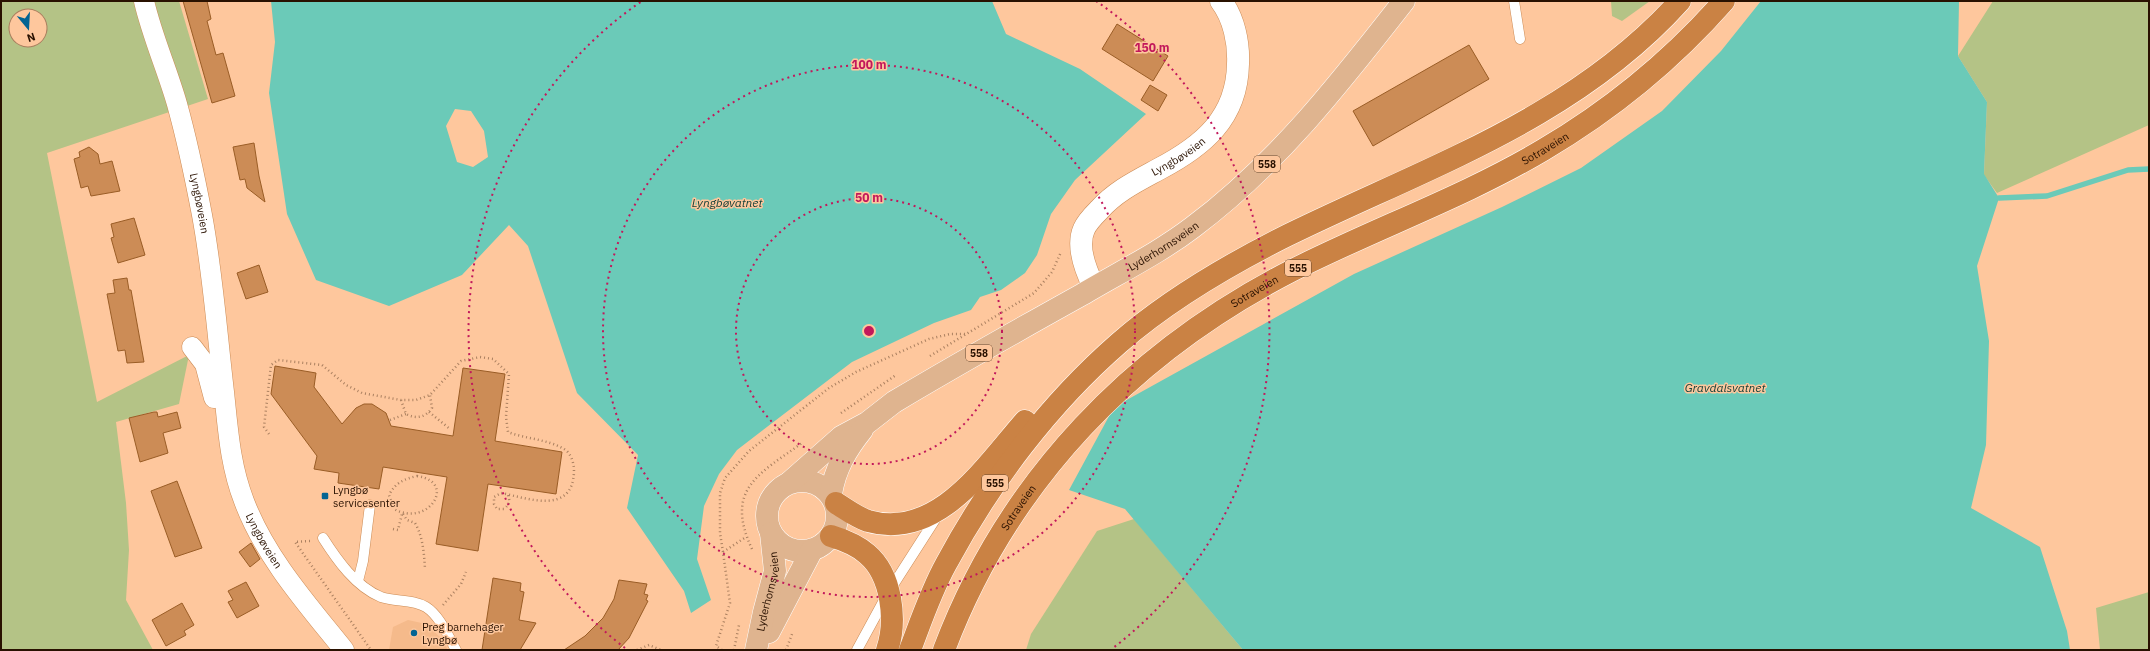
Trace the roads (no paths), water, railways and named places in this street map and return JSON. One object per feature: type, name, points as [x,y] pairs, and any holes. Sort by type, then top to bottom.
[{"type":"highway","name":"555","points":[[833,499],[867,520],[882,524],[913,520],[946,505],[977,477],[1066,375],[1119,343],[1171,304],[1216,274],[1281,239],[1472,151],[1528,121],[1581,87],[1625,53],[1680,1]]},
{"type":"highway","name":"Sotraveien","points":[[946,650],[954,625],[1000,536],[1020,503],[1054,458],[1096,412],[1143,368],[1236,302],[1293,270],[1483,182],[1543,150],[1596,117],[1650,75],[1700,29],[1724,1]]},
{"type":"highway","name":"555","points":[[910,650],[928,603],[946,564],[995,484],[1032,433],[1076,385],[1119,343]]},
{"type":"highway","points":[[831,536],[857,546],[868,554],[877,564],[888,593],[893,624],[887,650]]},
{"type":"main road","name":"Lyderhornsveien","points":[[790,482],[841,437],[867,423],[894,402],[1163,248],[1192,228],[1254,177],[1282,150],[1404,1]]},
{"type":"main road","name":"Lyderhornsveien","points":[[833,499],[833,479],[839,464],[867,423]]},
{"type":"main road","points":[[790,482],[802,480],[815,482],[833,499]]},
{"type":"main road","name":"558","points":[[771,533],[767,515],[771,497],[779,488],[790,482]]},
{"type":"main road","name":"558","points":[[831,536],[836,526],[838,514],[833,499]]},
{"type":"main road","name":"Lyderhornsveien","points":[[756,650],[775,571],[771,533]]},
{"type":"main road","points":[[771,533],[778,542],[789,549],[800,551],[812,550],[823,544],[831,536]]},
{"type":"main road","name":"Lyderhornsveien","points":[[762,650],[777,614],[812,550]]},
{"type":"street","name":"Lyngbøveien","points":[[144,1],[148,20],[177,104],[196,184],[212,280],[226,411],[234,469],[244,501],[260,535],[281,570],[344,650]]},
{"type":"street","name":"Lyngbøveien","points":[[1094,287],[1085,265],[1082,250],[1084,229],[1092,217],[1109,198],[1195,147],[1210,134],[1228,110],[1236,88],[1239,57],[1234,29],[1223,2]]},
{"type":"street","points":[[192,347],[205,364],[210,378],[212,396],[226,411]]},
{"type":"lane","points":[[1514,1],[1520,39]]},
{"type":"lane","points":[[857,650],[888,593],[928,529],[946,505]]},
{"type":"lane","points":[[358,581],[363,561],[370,506]]},
{"type":"lane","points":[[323,538],[336,558],[358,581],[382,597],[426,607],[435,615],[456,650]]},
{"type":"water","name":"Lyngbøvatnet","points":[[271,1],[992,1],[1006,34],[1080,69],[1146,114],[1075,180],[1051,214],[1037,255],[1025,273],[1001,290],[980,297],[971,310],[934,323],[852,362],[737,450],[719,474],[704,506],[697,559],[711,600],[691,613],[684,591],[627,508],[638,455],[577,393],[528,246],[509,225],[462,275],[389,306],[316,280],[287,214],[269,93],[275,42]],"holes":[[[455,109],[471,111],[484,131],[488,157],[473,167],[457,162],[446,126]]]},
{"type":"water","name":"Gravdalsvatnet","points":[[1761,1],[1959,1],[1958,56],[1987,102],[1984,174],[1999,198],[1977,266],[1989,341],[1986,445],[1971,508],[2040,547],[2067,631],[2070,650],[1243,650],[1125,509],[1069,490],[1114,407],[1354,274],[1502,207],[1581,168],[1662,111],[1721,51]]},
{"type":"waterway","points":[[1999,198],[2047,196],[2128,170],[2149,169]]},
{"type":"place","name":"Lyngbø servicesenter","points":[[325,496]]},
{"type":"place","name":"Preg barnehager Lyngbø","points":[[414,633]]}]
